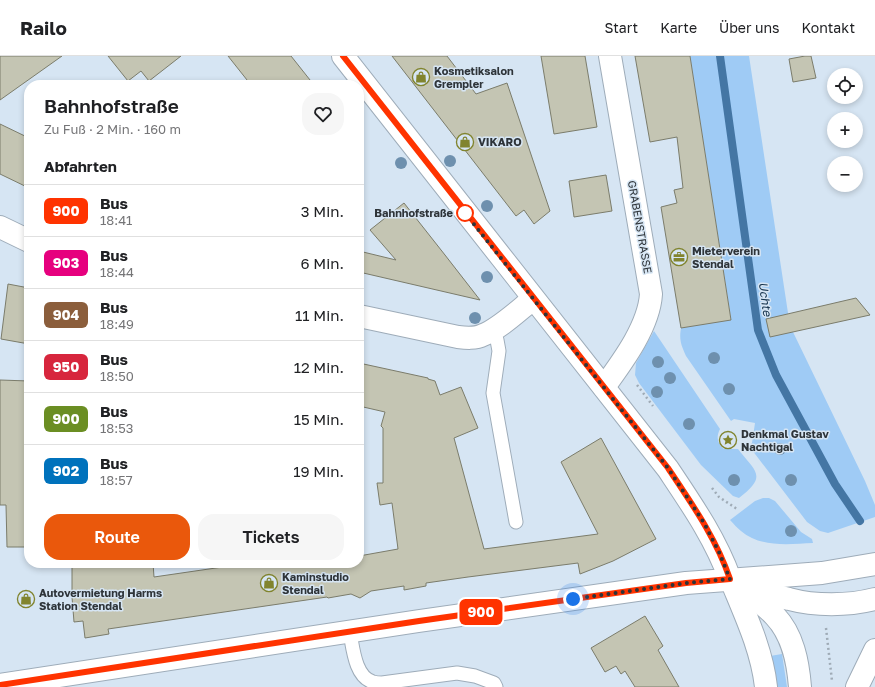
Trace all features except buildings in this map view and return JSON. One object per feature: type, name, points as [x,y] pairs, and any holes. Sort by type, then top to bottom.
[{"type":"main road","points":[[343,56],[362,80]]},
{"type":"main road","name":"GRABENSTRASSE","points":[[604,387],[629,352],[648,314],[651,304],[651,294],[610,56]]},
{"type":"main road","points":[[364,83],[533,299],[668,468],[716,544],[746,616],[764,670],[766,687]]},
{"type":"main road","points":[[0,227],[24,239]]},
{"type":"main road","points":[[364,317],[458,337],[476,337],[482,336],[493,330],[533,299]]},
{"type":"main road","points":[[0,685],[39,683],[350,633],[666,586],[730,579],[822,573],[875,564]]},
{"type":"main road","points":[[730,579],[789,599],[811,603],[840,604],[875,599]]},
{"type":"main road","points":[[730,579],[775,616],[784,628],[793,646],[796,657],[800,687]]},
{"type":"main road","points":[[857,687],[873,663]]},
{"type":"lane","points":[[493,330],[499,351],[493,393],[516,522]]},
{"type":"lane","points":[[350,633],[354,656],[359,669],[364,677],[373,682],[382,683],[457,673],[475,676],[494,683],[496,687]]},
{"type":"path","points":[[827,641],[833,687]]},
{"type":"shaded area","points":[[690,56],[749,56],[788,313],[793,332],[865,481],[875,505],[875,517],[828,533],[820,531],[807,522],[749,446],[752,443],[755,423],[734,419],[731,421],[686,356],[683,349],[680,339],[681,328],[731,319]]},
{"type":"shaded area","points":[[654,331],[720,429],[718,437],[720,444],[724,449],[738,449],[754,469],[756,479],[748,491],[739,498],[733,496],[701,465],[639,383],[635,375],[636,363]]},
{"type":"shaded area","points":[[763,498],[769,498],[775,501],[801,532],[812,539],[813,543],[766,543],[741,531],[730,520],[755,501]]},
{"type":"shaded area","points":[[782,654],[787,687],[776,687],[770,656]]},
{"type":"waterway","name":"Uchte","points":[[720,56],[758,330],[776,375],[835,484],[860,521]]},
{"type":"bus line","name":"900","points":[[343,56],[362,80]]},
{"type":"bus line","name":"900","points":[[0,685],[419,621],[686,583],[730,579],[716,544],[689,499],[668,468],[533,299],[364,83]]},
{"type":"place","name":"Kosmetiksalon Grempler","points":[[421,77]]},
{"type":"place","name":"VIKARO","points":[[465,142]]},
{"type":"place","name":"Bahnhofstraße","points":[[465,213]]},
{"type":"place","name":"Mieterverein Stendal","points":[[679,257]]},
{"type":"place","name":"Denkmal Gustav Nachtigal","points":[[728,440]]},
{"type":"place","name":"Kaminstudio Stendal","points":[[269,583]]},
{"type":"place","name":"Autovermietung Harms Station Stendal","points":[[26,599]]},
{"type":"route","points":[[465,213],[668,468],[689,499],[716,544],[730,579],[686,583],[573,599]]}]
